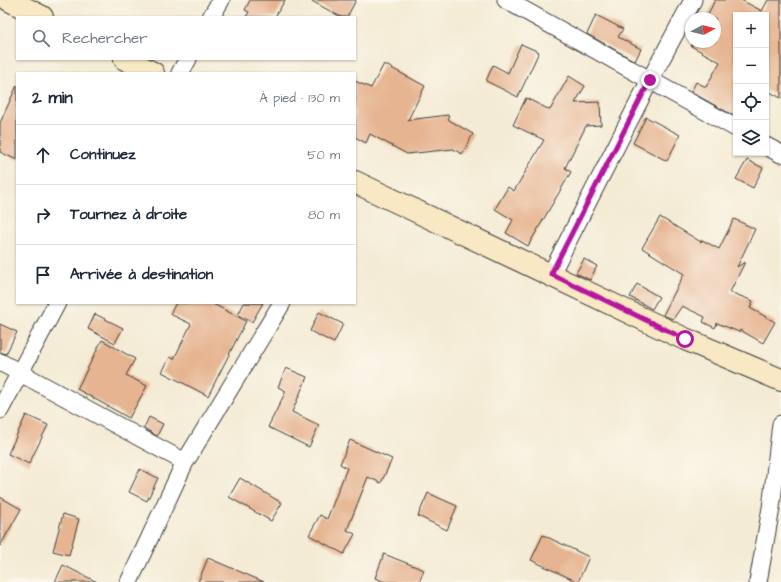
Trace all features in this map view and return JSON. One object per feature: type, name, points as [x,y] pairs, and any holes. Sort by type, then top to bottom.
[{"type":"main road","points":[[8,0],[40,16]]},
{"type":"main road","points":[[127,60],[151,72]]},
{"type":"main road","points":[[356,182],[685,339],[781,380]]},
{"type":"street","points":[[212,16],[221,0]]},
{"type":"street","points":[[506,0],[733,126]]},
{"type":"street","points":[[551,274],[650,80],[693,0]]},
{"type":"street","points":[[181,72],[187,60]]},
{"type":"street","points":[[769,148],[781,154]]},
{"type":"street","points":[[0,410],[56,304]]},
{"type":"street","points":[[129,582],[185,462],[281,304]]},
{"type":"street","points":[[0,362],[185,462]]},
{"type":"street","points":[[758,582],[771,508],[781,424]]},
{"type":"building","points":[[250,0],[285,0],[276,16],[247,16],[249,12],[245,10]]},
{"type":"building","points":[[310,0],[356,0],[348,16],[339,16]]},
{"type":"building","points":[[715,0],[741,0],[762,11],[768,0],[781,0],[781,98],[769,92],[769,12],[733,12],[733,115],[691,92],[696,82],[706,87],[720,62],[695,48],[721,48],[721,12],[709,12]]},
{"type":"building","points":[[596,15],[623,29],[618,37],[641,49],[635,61],[587,34]]},
{"type":"building","points":[[521,44],[539,52],[518,97],[486,81],[493,65],[508,73]]},
{"type":"building","points":[[384,64],[425,86],[408,120],[448,115],[449,120],[473,134],[462,154],[453,149],[407,154],[370,134],[366,143],[356,138],[356,81],[371,88]]},
{"type":"building","points":[[569,76],[585,86],[575,103],[600,102],[601,125],[586,126],[565,168],[571,172],[528,246],[506,233],[513,220],[495,209],[508,187],[514,191],[544,140],[513,125],[526,98],[550,110]]},
{"type":"building","points":[[16,87],[16,160],[0,152],[0,123]]},
{"type":"building","points":[[646,117],[680,135],[667,161],[633,143]]},
{"type":"building","points":[[747,160],[763,168],[753,188],[736,179]]},
{"type":"building","points":[[660,217],[701,242],[702,240],[719,249],[734,219],[755,229],[737,267],[745,262],[730,292],[753,301],[750,308],[775,322],[763,343],[740,330],[739,332],[717,323],[715,328],[703,322],[705,317],[682,306],[673,319],[663,315],[684,274],[642,248]]},
{"type":"building","points":[[584,259],[597,266],[590,280],[576,273]]},
{"type":"building","points":[[637,284],[659,297],[652,309],[630,297]]},
{"type":"building","points":[[175,304],[213,304],[246,321],[208,396],[162,372],[170,357],[174,359],[191,324],[170,314]]},
{"type":"building","points":[[244,304],[262,304],[252,322],[238,315]]},
{"type":"building","points":[[319,312],[343,324],[334,343],[310,331]]},
{"type":"building","points":[[95,314],[123,328],[115,343],[88,329]]},
{"type":"building","points":[[0,324],[17,332],[6,354],[0,352]]},
{"type":"building","points":[[102,340],[135,359],[126,375],[147,386],[129,418],[77,389]]},
{"type":"building","points":[[286,368],[307,377],[292,412],[319,425],[309,447],[268,427],[286,391],[278,387]]},
{"type":"building","points":[[26,415],[48,425],[29,464],[8,454]]},
{"type":"building","points":[[149,417],[163,424],[157,436],[144,428]]},
{"type":"building","points":[[350,440],[392,459],[381,483],[368,477],[347,530],[355,534],[344,554],[309,535],[320,515],[327,519],[347,468],[340,464]]},
{"type":"building","points":[[140,469],[158,478],[147,501],[129,492]]},
{"type":"building","points":[[240,478],[282,503],[271,521],[229,497]]},
{"type":"building","points":[[428,493],[457,506],[447,530],[418,516]]},
{"type":"building","points":[[0,497],[21,509],[0,546]]},
{"type":"building","points":[[63,514],[79,519],[69,555],[53,551]]},
{"type":"building","points":[[543,535],[589,557],[578,582],[531,560]]},
{"type":"building","points":[[384,554],[424,570],[419,582],[385,582],[375,578]]},
{"type":"building","points":[[208,558],[264,582],[198,582]]},
{"type":"building","points":[[63,565],[97,582],[55,582]]},
{"type":"route","points":[[650,80],[551,274],[685,339]]}]
